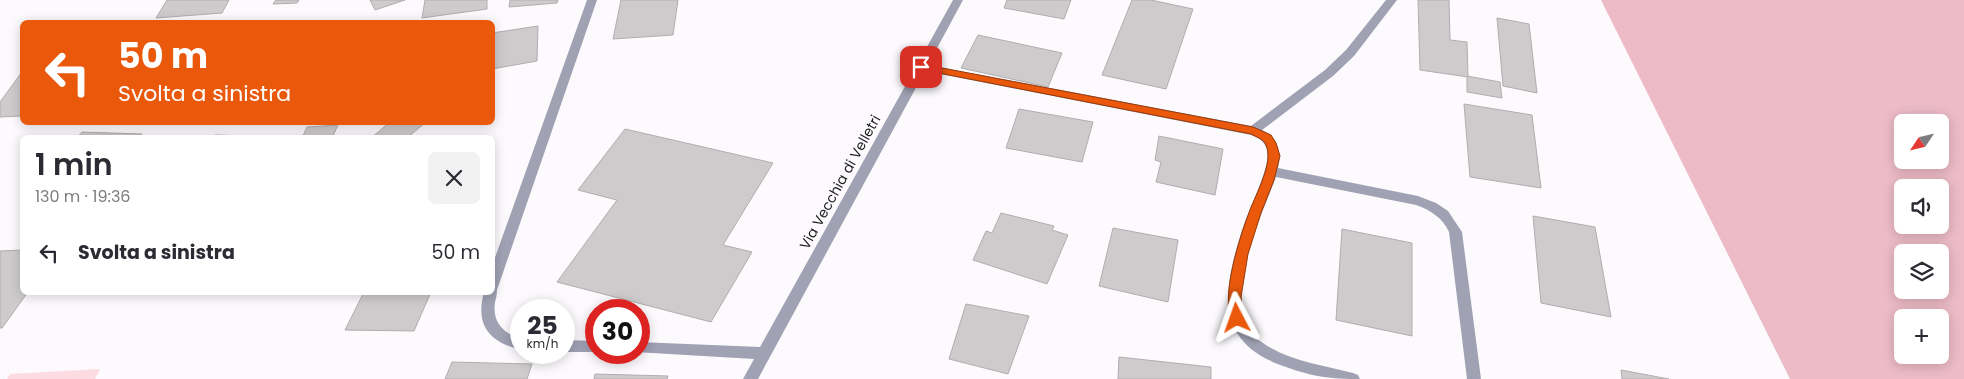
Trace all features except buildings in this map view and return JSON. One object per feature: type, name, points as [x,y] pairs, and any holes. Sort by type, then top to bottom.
[{"type":"street","points":[[495,278],[592,0]]},
{"type":"street","name":"Via Vecchia di Velletri","points":[[750,379],[958,0]]},
{"type":"street","points":[[1253,131],[1329,73],[1350,53],[1392,0]]},
{"type":"street","points":[[921,67],[1261,134],[1271,143],[1274,156],[1242,254],[1234,297],[1237,318],[1247,338],[1267,353],[1280,359],[1352,379]]},
{"type":"street","points":[[1270,171],[1418,201],[1428,204],[1446,216],[1452,224],[1458,239],[1474,379]]},
{"type":"street","points":[[490,295],[487,312],[494,329],[506,341],[510,342]]},
{"type":"street","points":[[650,348],[763,353]]},
{"type":"shaded area","points":[[1601,0],[1964,0],[1964,379],[1790,379]]},
{"type":"shaded area","points":[[100,369],[95,379],[7,379],[10,374]]},
{"type":"route","points":[[921,67],[1253,131],[1267,138],[1271,143],[1274,156],[1268,180],[1250,226],[1242,254],[1234,297],[1234,308],[1237,318]]}]
